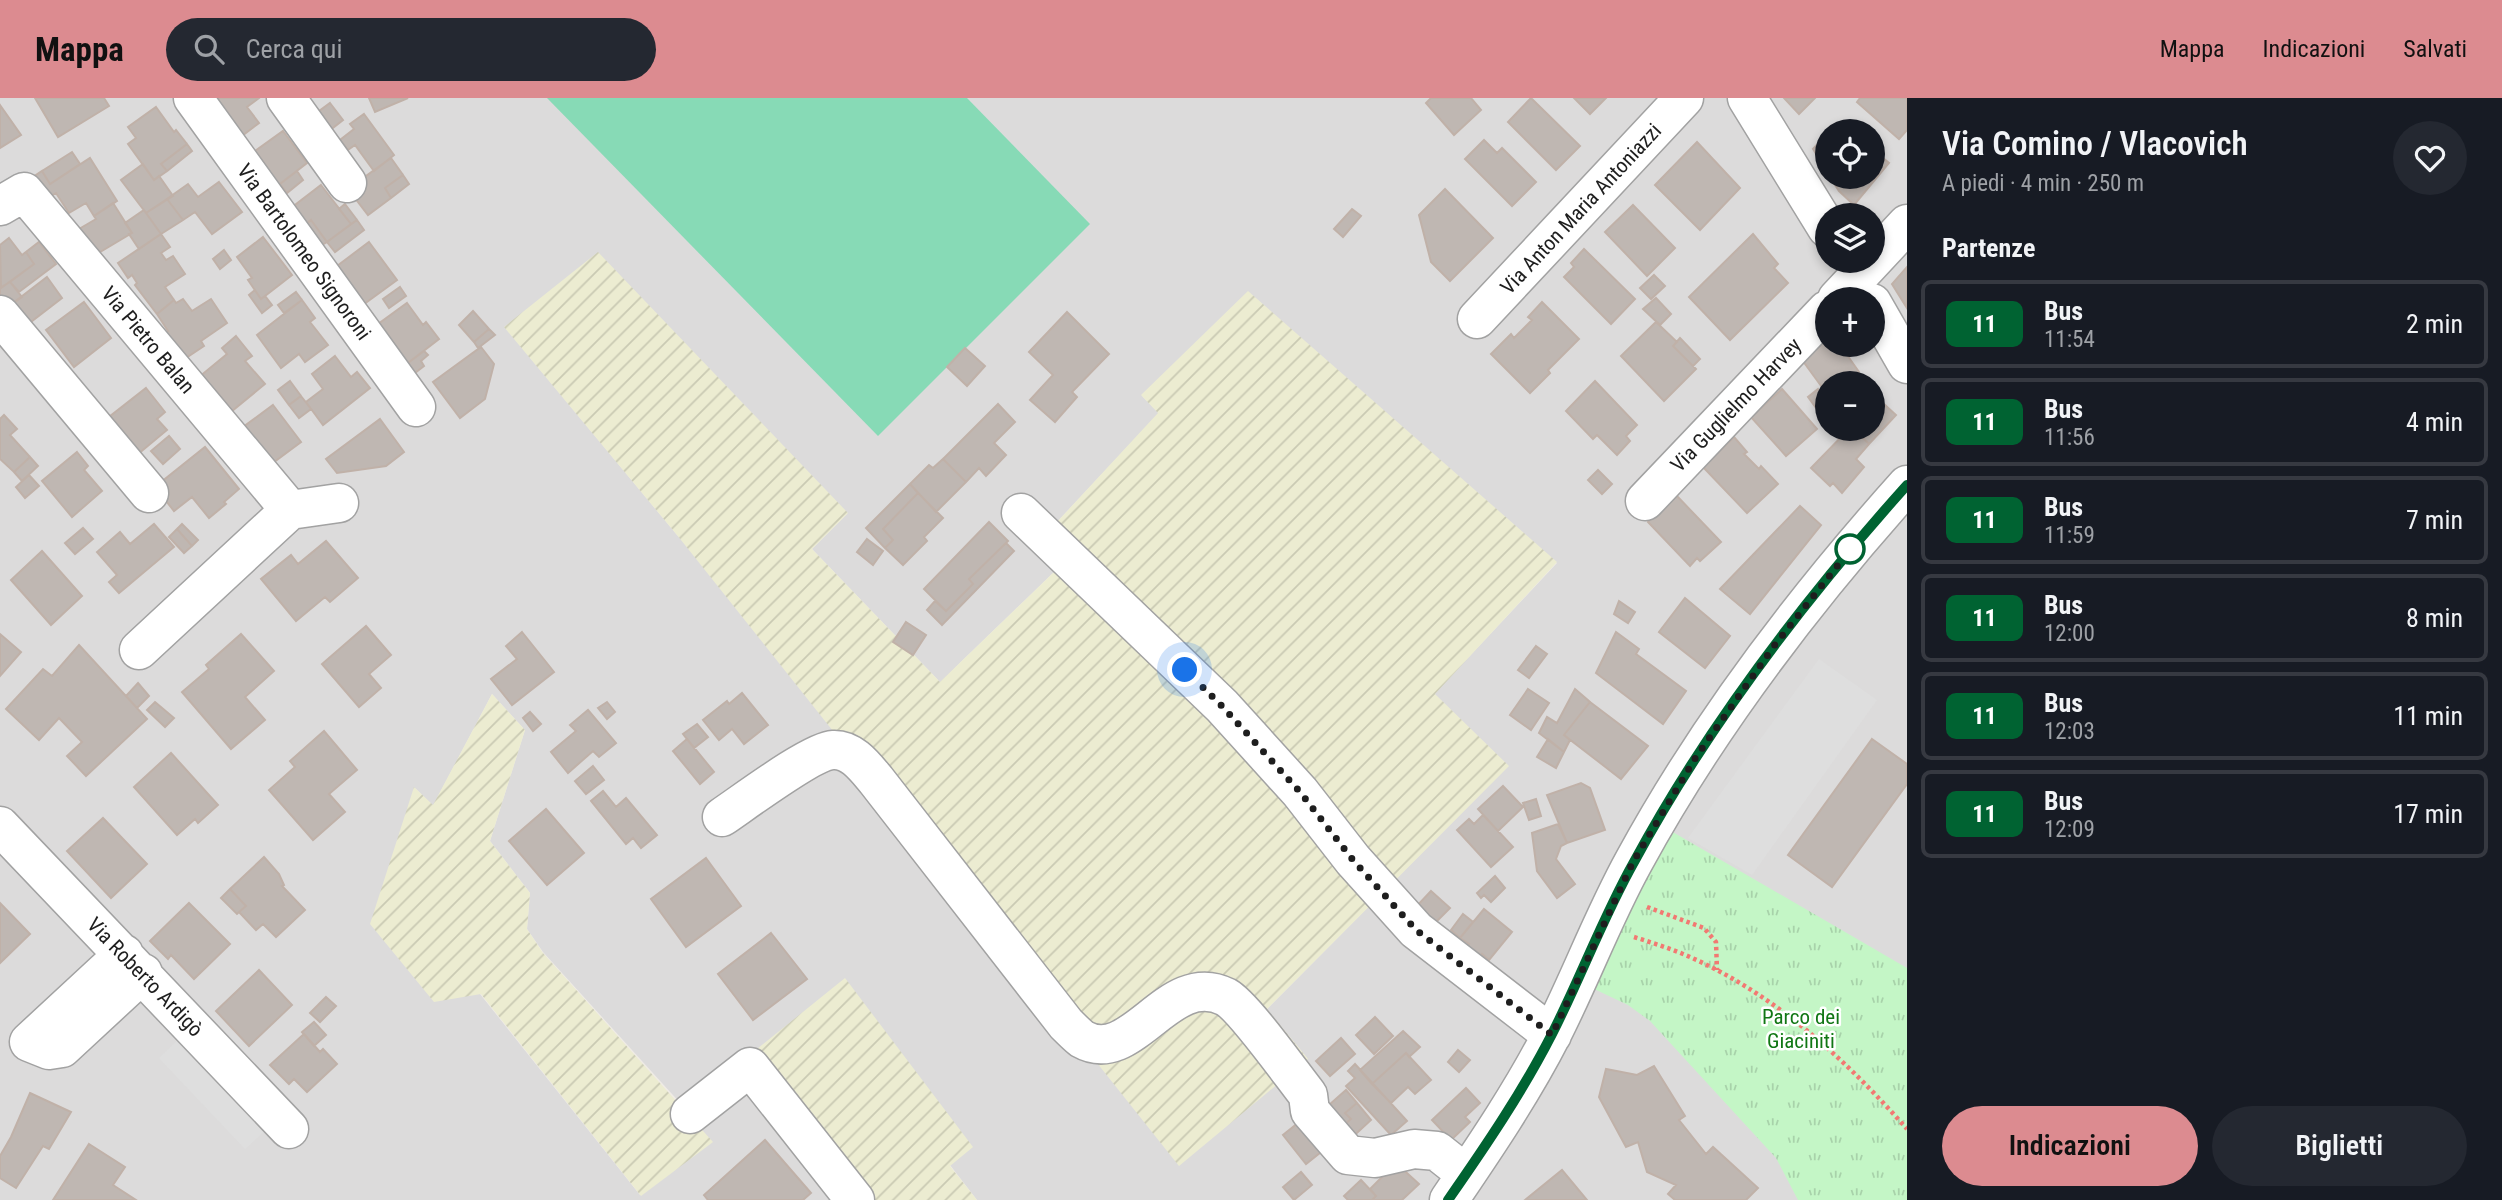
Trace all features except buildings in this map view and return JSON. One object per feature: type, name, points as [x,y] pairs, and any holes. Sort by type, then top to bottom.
[{"type":"street","name":"Via Bartolomeo Signoroni","points":[[193,98],[416,407]]},
{"type":"street","points":[[286,98],[347,183]]},
{"type":"street","name":"Via Anton Maria Antoniazzi","points":[[1477,319],[1684,98]]},
{"type":"street","points":[[1747,98],[1815,208]]},
{"type":"street","name":"Via Pietro Balan","points":[[0,206],[24,192],[290,510]]},
{"type":"street","points":[[1858,287],[1907,224]]},
{"type":"street","points":[[0,315],[149,493]]},
{"type":"street","name":"Via Guglielmo Harvey","points":[[1645,501],[1815,323]]},
{"type":"street","points":[[1885,331],[1907,364]]},
{"type":"street","points":[[722,817],[814,755],[834,750],[851,754],[876,780],[1066,1024],[1082,1039],[1101,1044],[1123,1039],[1176,999],[1190,993],[1211,992],[1227,998],[1241,1011],[1308,1095],[1310,1111],[1348,1155],[1375,1158],[1414,1149],[1437,1151],[1457,1187],[1552,1035],[1633,862],[1696,757],[1761,662],[1840,560],[1907,485]]},
{"type":"street","points":[[139,650],[290,510],[339,503]]},
{"type":"street","points":[[1021,513],[1222,706],[1300,792],[1353,860],[1416,930],[1552,1035]]},
{"type":"street","name":"Via Roberto Ardigò","points":[[0,826],[289,1129]]},
{"type":"street","points":[[15,1038],[133,963]]},
{"type":"street","points":[[690,1114],[750,1067],[855,1200]]},
{"type":"path","points":[[1611,911],[1704,928],[1716,942],[1717,970]]},
{"type":"path","points":[[1611,911],[1772,1004],[1813,1035],[1874,1092],[1907,1129]]},
{"type":"shaded area","points":[[0,98],[1907,98],[1907,1200],[977,1200],[950,1165],[972,1147],[868,1200],[0,1200]],"holes":[[[505,327],[847,514],[812,549],[940,682],[1081,546],[1057,522],[1159,413],[1142,396],[1557,563],[1434,694],[1508,766],[1267,1009],[1308,1059],[677,535]],[[492,694],[525,730],[490,841],[530,893],[527,929],[543,952],[682,1105],[640,1195],[480,994],[415,788],[433,806]]]},
{"type":"shaded area","points":[[1819,659],[1877,700],[1752,875],[1688,838]]},
{"type":"shaded area","points":[[180,1038],[266,1130],[245,1149],[159,1058]]},
{"type":"green space","points":[[547,98],[967,98],[1090,224],[878,436]]},
{"type":"green space","points":[[598,252],[848,513],[812,549],[940,682],[1081,546],[1057,522],[1158,413],[1141,395],[1248,291],[1557,562],[1435,694],[1509,766],[1267,1009],[1308,1059],[1179,1166],[677,535],[504,327]]},
{"type":"green space","points":[[492,694],[525,730],[490,841],[530,893],[527,929],[543,953],[713,1142],[641,1196],[481,994],[434,1002],[370,924],[414,787],[433,805]]},
{"type":"green space","name":"Parco dei Giaciniti","points":[[1671,831],[1907,968],[1907,1200],[1798,1200],[1776,1158],[1650,1021],[1628,1005],[1592,988]]},
{"type":"green space","points":[[845,978],[973,1147],[950,1166],[977,1200],[868,1200],[757,1049]]},
{"type":"bus line","name":"11","points":[[1448,1200],[1552,1035],[1633,862],[1696,757],[1761,662],[1840,560],[1907,485]]},
{"type":"route","points":[[1185,670],[1222,706],[1300,792],[1353,860],[1416,930],[1552,1035],[1633,862],[1696,757],[1761,662],[1857,541],[1850,549]]}]
